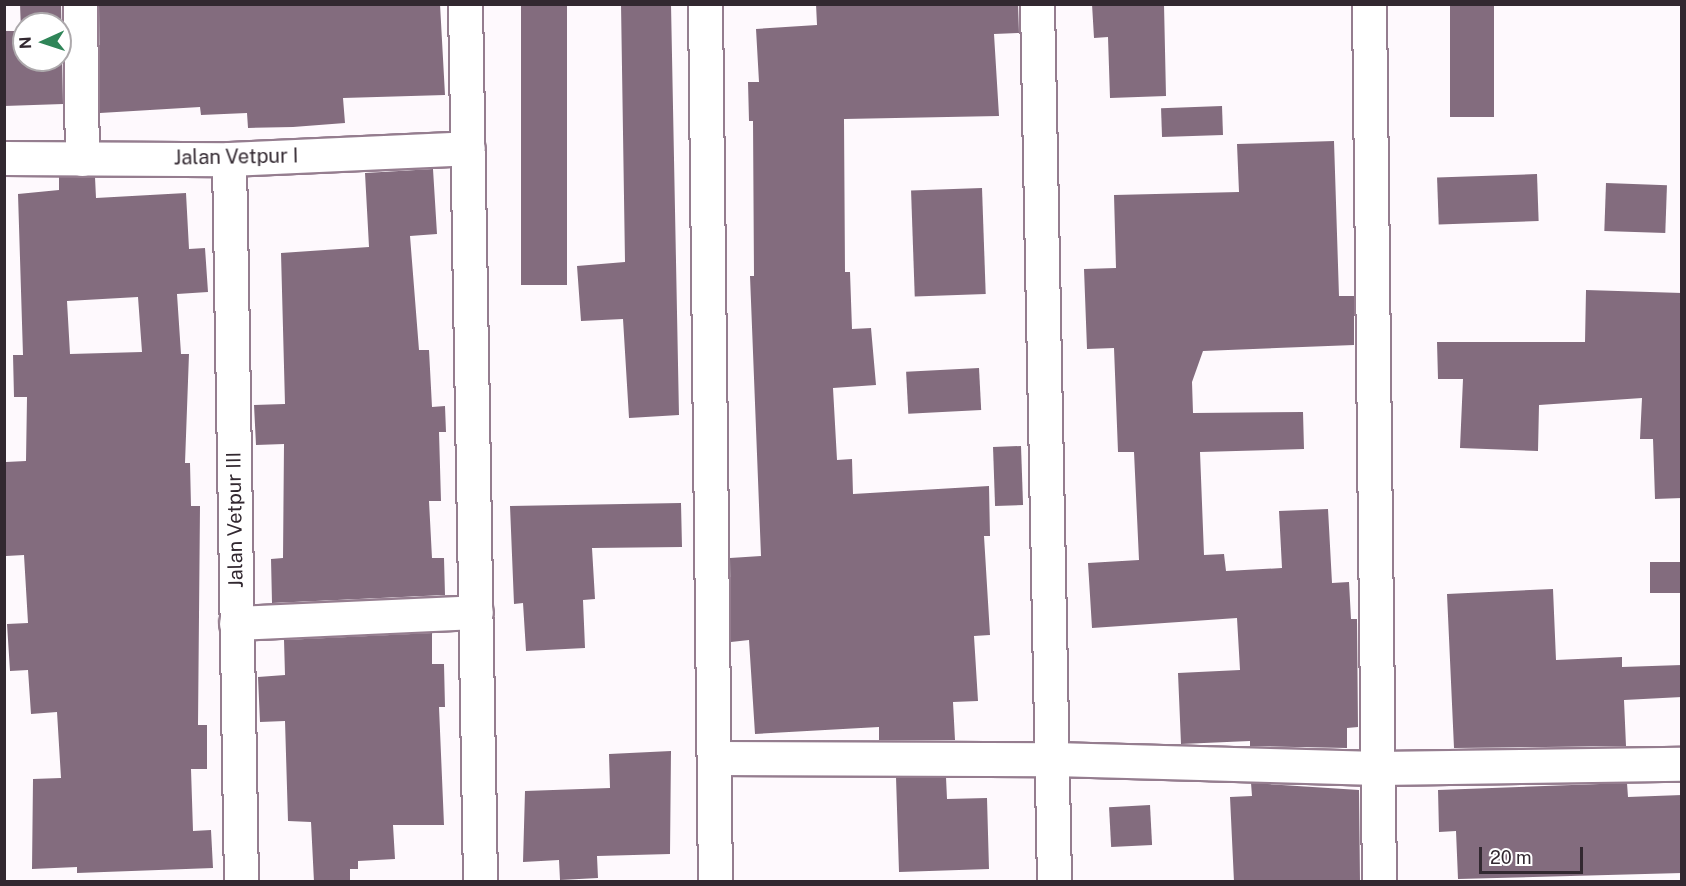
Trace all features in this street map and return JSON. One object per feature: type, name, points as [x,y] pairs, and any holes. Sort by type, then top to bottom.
[{"type":"street","points":[[81,4],[82,159]]},
{"type":"street","points":[[465,4],[480,882]]},
{"type":"street","points":[[705,4],[715,882]]},
{"type":"street","points":[[1037,4],[1054,759],[1054,882]]},
{"type":"street","points":[[1370,4],[1379,882]]},
{"type":"street","name":"Jalan Vetpur I","points":[[4,158],[229,159],[468,148]]},
{"type":"street","name":"Jalan Vetpur III","points":[[229,159],[241,882]]},
{"type":"street","points":[[236,623],[476,612]]},
{"type":"street","points":[[714,759],[1054,759],[1378,768],[1681,764]]},
{"type":"building","points":[[20,4],[61,4],[61,12],[20,12]]},
{"type":"building","points":[[99,4],[440,4],[445,95],[343,98],[345,123],[293,127],[248,128],[247,113],[201,115],[200,107],[100,113]]},
{"type":"building","points":[[521,4],[567,4],[567,285],[521,285]]},
{"type":"building","points":[[621,4],[671,4],[679,415],[629,418],[623,319],[581,321],[577,266],[625,262]]},
{"type":"building","points":[[816,4],[1018,4],[1019,33],[994,34],[999,116],[844,119],[845,272],[850,272],[852,329],[871,328],[876,385],[833,388],[837,460],[852,459],[853,494],[989,486],[990,536],[984,536],[990,635],[974,636],[978,701],[953,702],[955,740],[879,740],[879,727],[755,734],[749,640],[731,642],[730,558],[761,556],[750,276],[754,276],[753,121],[749,121],[748,82],[759,82],[756,29],[817,25]]},
{"type":"building","points":[[1092,4],[1164,4],[1166,96],[1110,98],[1108,37],[1094,38]]},
{"type":"building","points":[[1450,4],[1494,4],[1494,117],[1450,117]]},
{"type":"building","points":[[4,31],[12,31],[12,72],[62,72],[63,104],[4,106]]},
{"type":"building","points":[[1222,106],[1223,135],[1162,137],[1161,108]]},
{"type":"building","points":[[1334,141],[1339,296],[1354,296],[1354,345],[1203,351],[1192,382],[1193,413],[1303,412],[1304,449],[1200,452],[1204,555],[1224,554],[1226,571],[1282,568],[1279,511],[1328,509],[1332,583],[1349,582],[1351,619],[1357,619],[1358,727],[1347,728],[1347,748],[1250,746],[1250,741],[1181,744],[1178,673],[1240,670],[1237,618],[1092,628],[1088,563],[1139,560],[1134,452],[1118,452],[1114,348],[1087,349],[1084,269],[1116,268],[1114,195],[1239,192],[1237,144]]},
{"type":"building","points":[[433,169],[437,234],[410,236],[419,350],[429,350],[432,407],[445,406],[446,432],[439,432],[441,501],[429,501],[432,558],[444,558],[445,595],[272,603],[271,559],[283,558],[284,444],[256,445],[254,405],[285,404],[281,253],[369,247],[365,173]]},
{"type":"building","points":[[1537,174],[1539,221],[1439,224],[1437,177]]},
{"type":"building","points":[[59,177],[95,177],[96,198],[186,193],[189,249],[205,248],[208,292],[177,294],[181,354],[189,354],[185,463],[190,463],[191,506],[200,506],[198,725],[207,725],[207,769],[191,769],[193,831],[211,830],[213,868],[77,873],[77,867],[32,869],[33,779],[61,778],[57,712],[31,714],[28,670],[10,671],[7,624],[28,623],[24,555],[6,556],[6,462],[26,461],[27,397],[14,397],[13,355],[23,355],[18,194],[59,190]],"holes":[[[138,297],[142,352],[70,354],[67,301]]]},
{"type":"building","points":[[1606,183],[1667,185],[1665,233],[1604,231]]},
{"type":"building","points":[[982,188],[986,294],[915,296],[911,190]]},
{"type":"building","points":[[1586,290],[1682,293],[1682,498],[1655,499],[1653,439],[1640,439],[1642,398],[1539,405],[1538,451],[1460,448],[1463,379],[1438,379],[1437,342],[1585,342]]},
{"type":"building","points":[[979,368],[981,410],[908,414],[906,372]]},
{"type":"building","points":[[1021,446],[1023,505],[995,506],[993,447]]},
{"type":"building","points":[[681,503],[682,547],[592,548],[595,599],[583,600],[585,648],[526,651],[523,603],[514,604],[510,506]]},
{"type":"building","points":[[1650,562],[1682,562],[1682,593],[1650,593]]},
{"type":"building","points":[[1553,589],[1556,660],[1622,657],[1622,667],[1682,665],[1682,697],[1624,700],[1626,746],[1454,748],[1447,594]]},
{"type":"building","points":[[432,633],[432,664],[444,664],[445,707],[439,707],[444,825],[393,825],[395,859],[358,861],[358,869],[350,869],[350,882],[314,882],[311,822],[288,821],[285,721],[260,722],[258,677],[285,675],[284,640]]},
{"type":"building","points":[[671,751],[670,854],[597,856],[598,878],[560,880],[559,860],[523,862],[525,791],[610,788],[609,754]]},
{"type":"building","points":[[896,777],[946,777],[947,799],[987,798],[989,869],[899,872]]},
{"type":"building","points":[[1251,783],[1359,790],[1360,882],[1234,882],[1230,797],[1252,796]]},
{"type":"building","points":[[1627,783],[1628,797],[1682,795],[1682,873],[1458,879],[1456,831],[1439,832],[1438,790]]},
{"type":"building","points":[[1150,805],[1152,845],[1111,847],[1109,807]]}]
